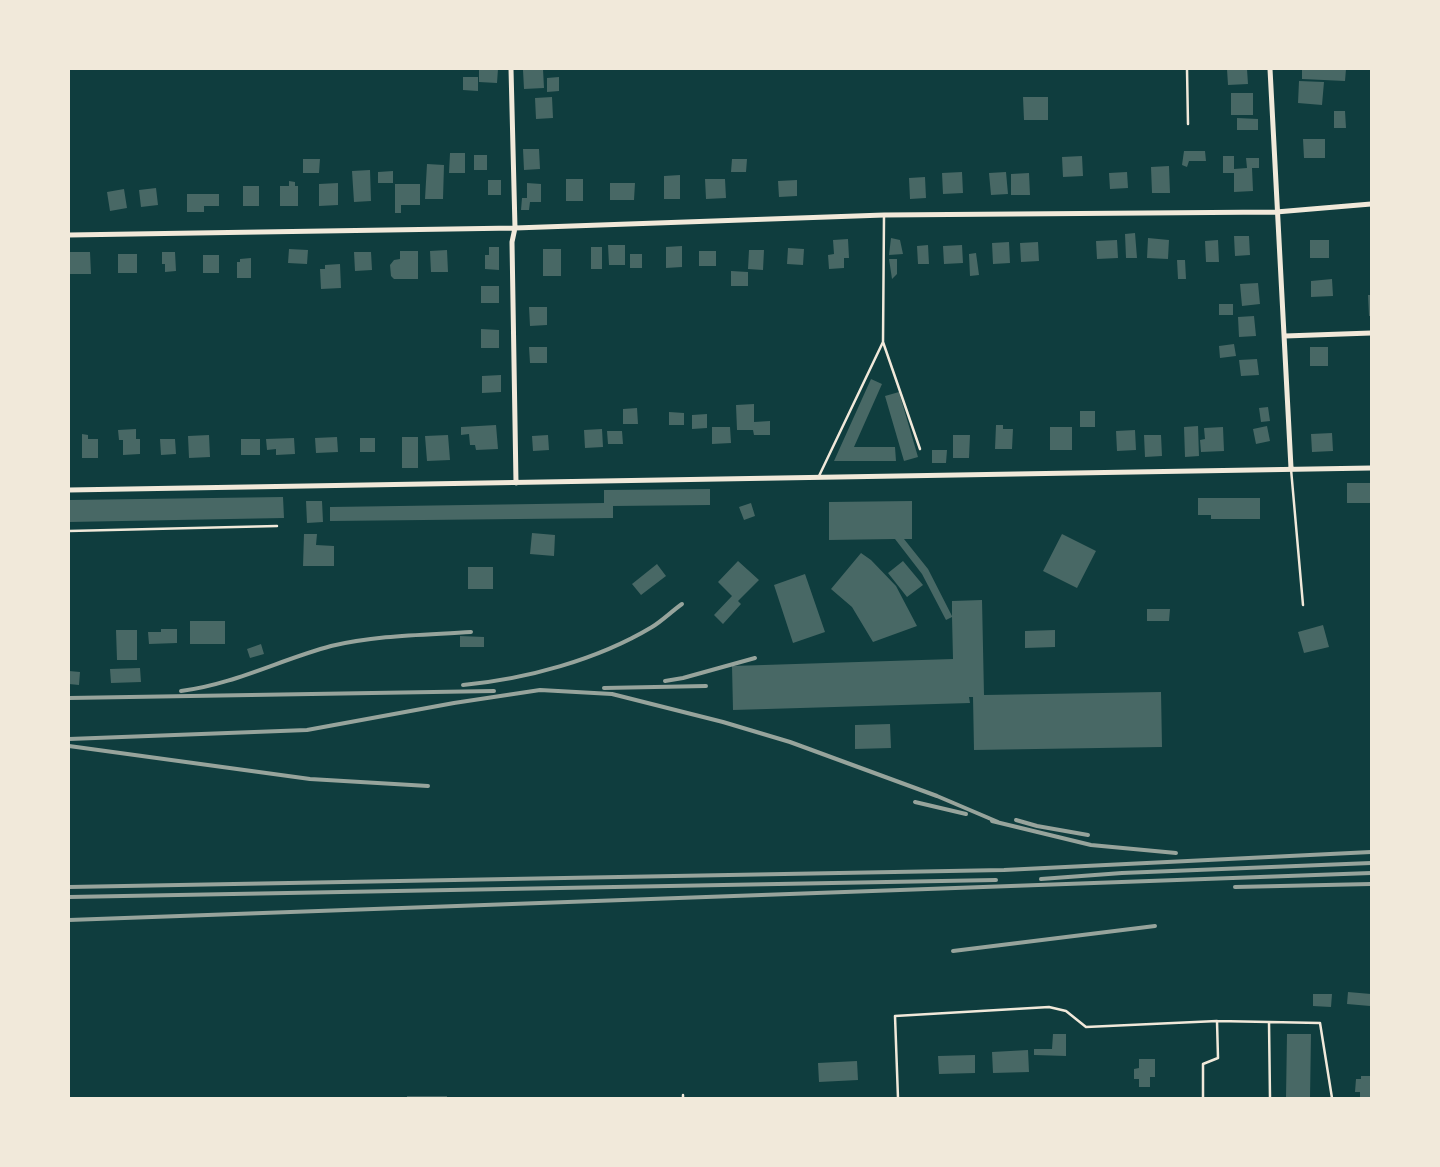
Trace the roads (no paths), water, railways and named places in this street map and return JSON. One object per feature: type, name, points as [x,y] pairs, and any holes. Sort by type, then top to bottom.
[{"type":"street","points":[[511,69],[515,228],[512,242],[516,483]]},
{"type":"street","points":[[1270,69],[1276,212],[1285,336],[1291,468]]},
{"type":"street","points":[[69,235],[515,228],[884,216],[1276,212],[1371,204]]},
{"type":"street","points":[[1285,336],[1371,333]]},
{"type":"street","points":[[69,490],[1371,468]]},
{"type":"lane","points":[[1187,69],[1188,124]]},
{"type":"lane","points":[[884,216],[883,342],[920,449]]},
{"type":"lane","points":[[818,477],[883,342]]},
{"type":"lane","points":[[1291,468],[1303,605]]},
{"type":"lane","points":[[69,531],[277,526]]},
{"type":"lane","points":[[898,1098],[895,1016],[1049,1007],[1060,1008],[1086,1027],[1217,1021],[1320,1023],[1332,1098]]},
{"type":"lane","points":[[1203,1098],[1203,1064],[1218,1058],[1217,1021]]},
{"type":"lane","points":[[1269,1022],[1270,1098]]},
{"type":"railway","points":[[463,685],[536,673],[585,658],[631,639],[660,622],[682,604]]},
{"type":"railway","points":[[181,691],[238,678],[313,651],[348,642],[401,636],[471,632]]},
{"type":"railway","points":[[665,681],[683,678],[755,658]]},
{"type":"railway","points":[[604,688],[706,686]]},
{"type":"railway","points":[[69,739],[307,730],[454,703],[540,690],[612,694],[723,722],[790,742],[937,796],[998,822]]},
{"type":"railway","points":[[69,698],[494,691]]},
{"type":"railway","points":[[69,746],[310,779],[428,786]]},
{"type":"railway","points":[[915,802],[966,814]]},
{"type":"railway","points":[[1016,820],[1037,826],[1088,835]]},
{"type":"railway","points":[[992,821],[1091,845],[1176,853]]},
{"type":"railway","points":[[69,887],[1004,870],[1371,852]]},
{"type":"railway","points":[[1041,879],[1122,873],[1371,863]]},
{"type":"railway","points":[[69,920],[1371,873]]},
{"type":"railway","points":[[69,897],[996,880]]},
{"type":"railway","points":[[1235,887],[1371,884]]},
{"type":"railway","points":[[953,951],[1155,926]]}]
